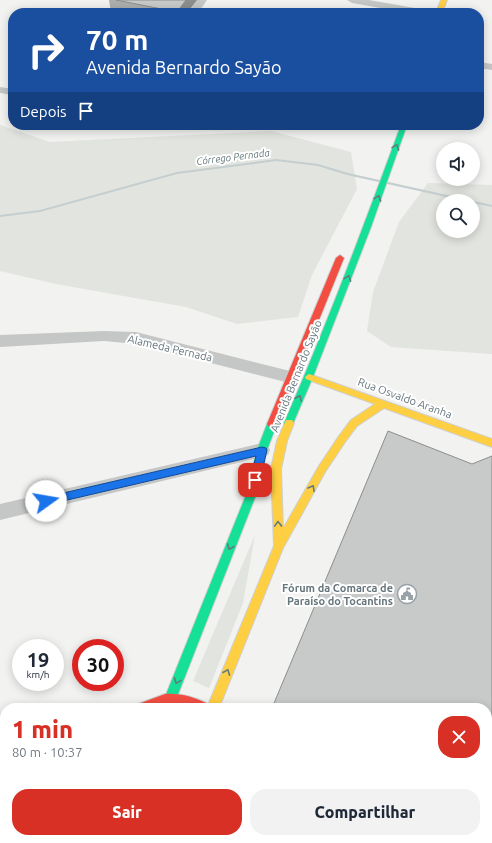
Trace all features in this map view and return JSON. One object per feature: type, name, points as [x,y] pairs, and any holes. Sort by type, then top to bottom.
[{"type":"main road","name":"Avenida Bernardo Sayão","points":[[215,703],[279,546],[276,469],[284,435],[293,411],[309,377],[367,227],[402,130]]},
{"type":"main road","name":"Avenida Bernardo Sayão","points":[[170,698],[251,495],[262,450],[290,377],[342,252]]},
{"type":"main road","name":"Rua Osvaldo Aranha","points":[[309,377],[492,443]]},
{"type":"main road","points":[[279,546],[322,469],[342,439],[354,423],[384,404]]},
{"type":"main road","points":[[151,703],[170,698],[185,699],[196,703]]},
{"type":"street","points":[[352,0],[398,8]]},
{"type":"street","name":"Alameda Pernada","points":[[0,341],[104,336],[136,338],[290,377]]},
{"type":"street","points":[[0,512],[262,450]]},
{"type":"shaded area","points":[[0,125],[8,128],[8,130],[15,130],[50,142],[271,131],[351,152],[357,189],[312,275],[298,317],[237,324],[186,307],[56,284],[0,271]]},
{"type":"shaded area","points":[[428,183],[436,183],[436,186],[492,185],[492,354],[391,347],[367,331],[373,292],[399,222]]},
{"type":"shaded area","points":[[255,535],[243,603],[209,688],[193,681]]},
{"type":"building","points":[[116,0],[186,0],[180,8],[157,8]]},
{"type":"building","name":"Fórum da Comarca de Paraíso do Tocantins","points":[[388,431],[472,464],[492,456],[492,703],[274,703]]},
{"type":"waterway","name":"Córrego Pernada","points":[[0,216],[40,211],[177,173],[276,160],[318,165],[347,174],[438,194]]},
{"type":"waterway","name":"Córrego Pernada","points":[[480,203],[492,206]]},
{"type":"traffic: fast","points":[[289,423],[309,377],[367,227],[402,130]]},
{"type":"traffic: fast","points":[[171,697],[251,495],[262,450],[272,424]]},
{"type":"traffic: slow","points":[[441,8],[444,0]]},
{"type":"traffic: slow","points":[[309,377],[492,443]]},
{"type":"traffic: slow","points":[[279,546],[322,469],[342,439],[354,423],[384,403]]},
{"type":"traffic: slow","points":[[215,703],[279,546],[276,469],[282,441],[289,423]]},
{"type":"traffic: jam","points":[[272,424],[340,258]]},
{"type":"traffic: jam","points":[[154,703],[173,699],[181,699],[193,703]]},
{"type":"place","name":"Fórum da Comarca de Paraíso do Tocantins","points":[[407,594]]},
{"type":"route","points":[[46,501],[262,450],[255,480]]}]
